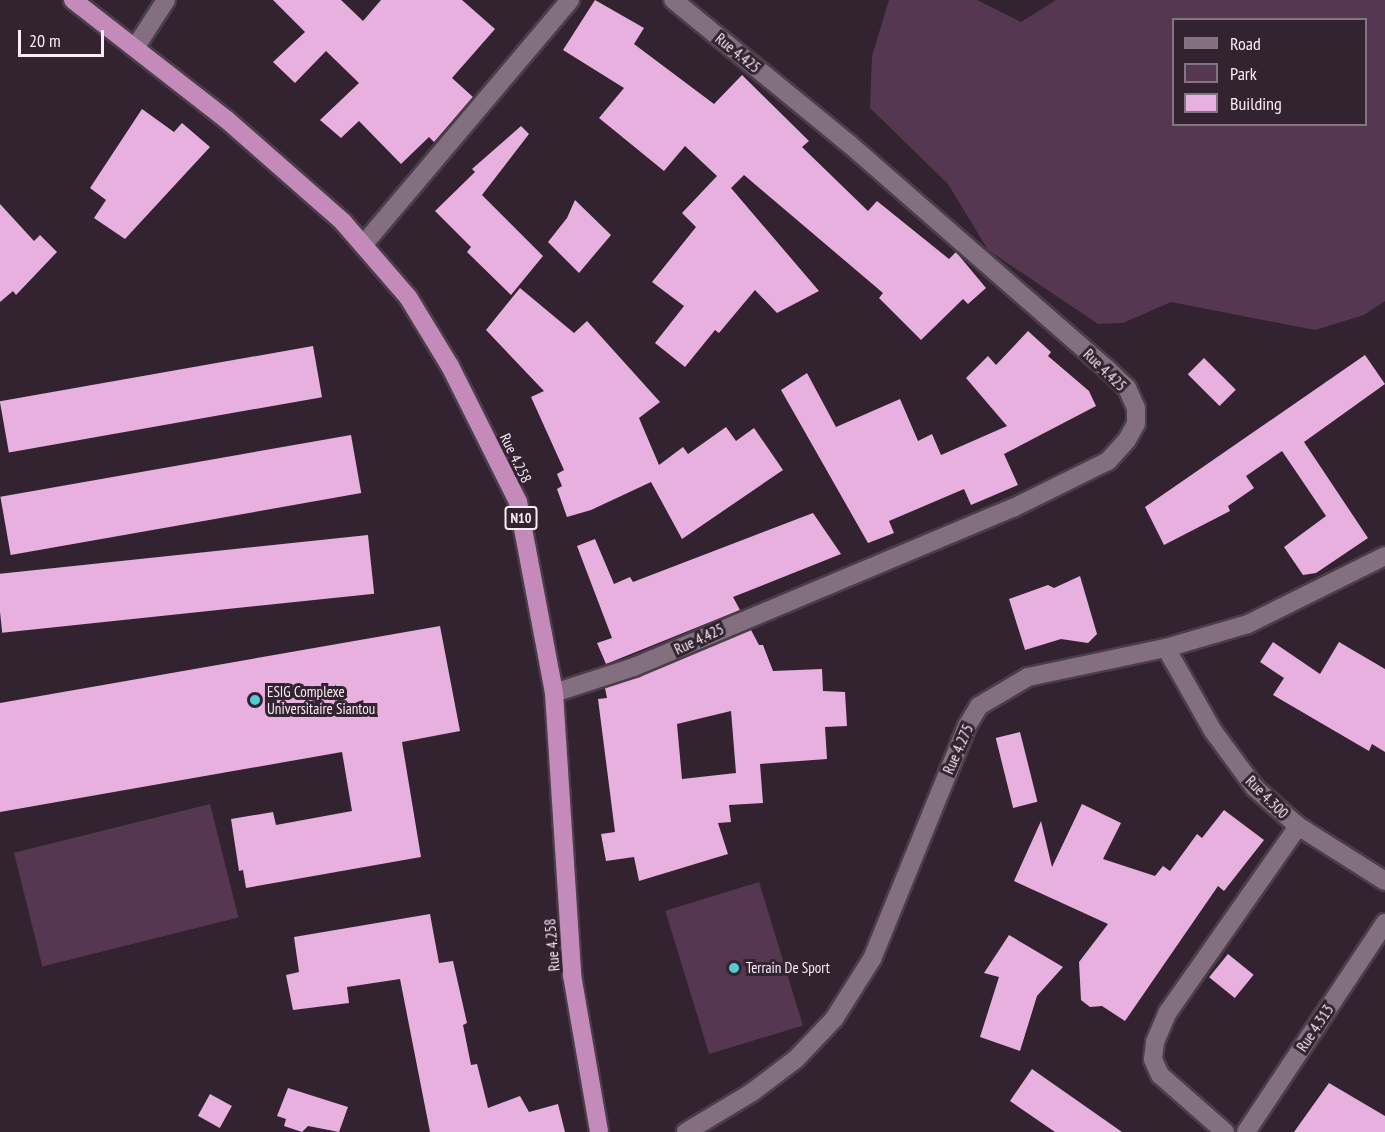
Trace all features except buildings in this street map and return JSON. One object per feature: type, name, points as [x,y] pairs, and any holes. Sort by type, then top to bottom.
[{"type":"highway","name":"Rue 4.258","points":[[73,0],[227,120],[343,222],[408,297],[432,336],[518,502],[554,693],[571,965],[599,1132]]},
{"type":"street","points":[[135,48],[166,0]]},
{"type":"street","points":[[363,245],[570,0]]},
{"type":"street","name":"Rue 4.425","points":[[554,693],[682,648],[744,618],[1033,499],[1108,461],[1127,440],[1136,423],[1136,408],[1127,388],[1106,368],[848,143],[673,0]]},
{"type":"street","name":"Rue 4.275","points":[[686,1132],[751,1093],[787,1065],[834,1019],[872,959],[966,726],[979,706],[1028,677],[1166,648],[1248,624],[1385,556]]},
{"type":"street","name":"Rue 4.300","points":[[1166,648],[1213,731],[1248,779],[1298,826],[1385,881]]},
{"type":"street","points":[[1225,1132],[1160,1075],[1153,1059],[1155,1042],[1168,1012],[1298,826]]},
{"type":"street","name":"Rue 4.313","points":[[1246,1132],[1385,923]]},
{"type":"green space","points":[[889,0],[977,0],[1021,22],[1056,0],[1385,0],[1385,301],[1364,315],[1315,330],[1171,302],[1123,323],[1098,324],[988,250],[948,184],[870,108],[872,56]]},
{"type":"green space","points":[[210,804],[238,918],[42,966],[14,853]]},
{"type":"green space","name":"Terrain De Sport","points":[[759,882],[803,1025],[709,1054],[665,911]]},
{"type":"place","name":"ESIG Complexe Universitaire Siantou","points":[[255,700]]},
{"type":"place","name":"Terrain De Sport","points":[[734,968]]}]
